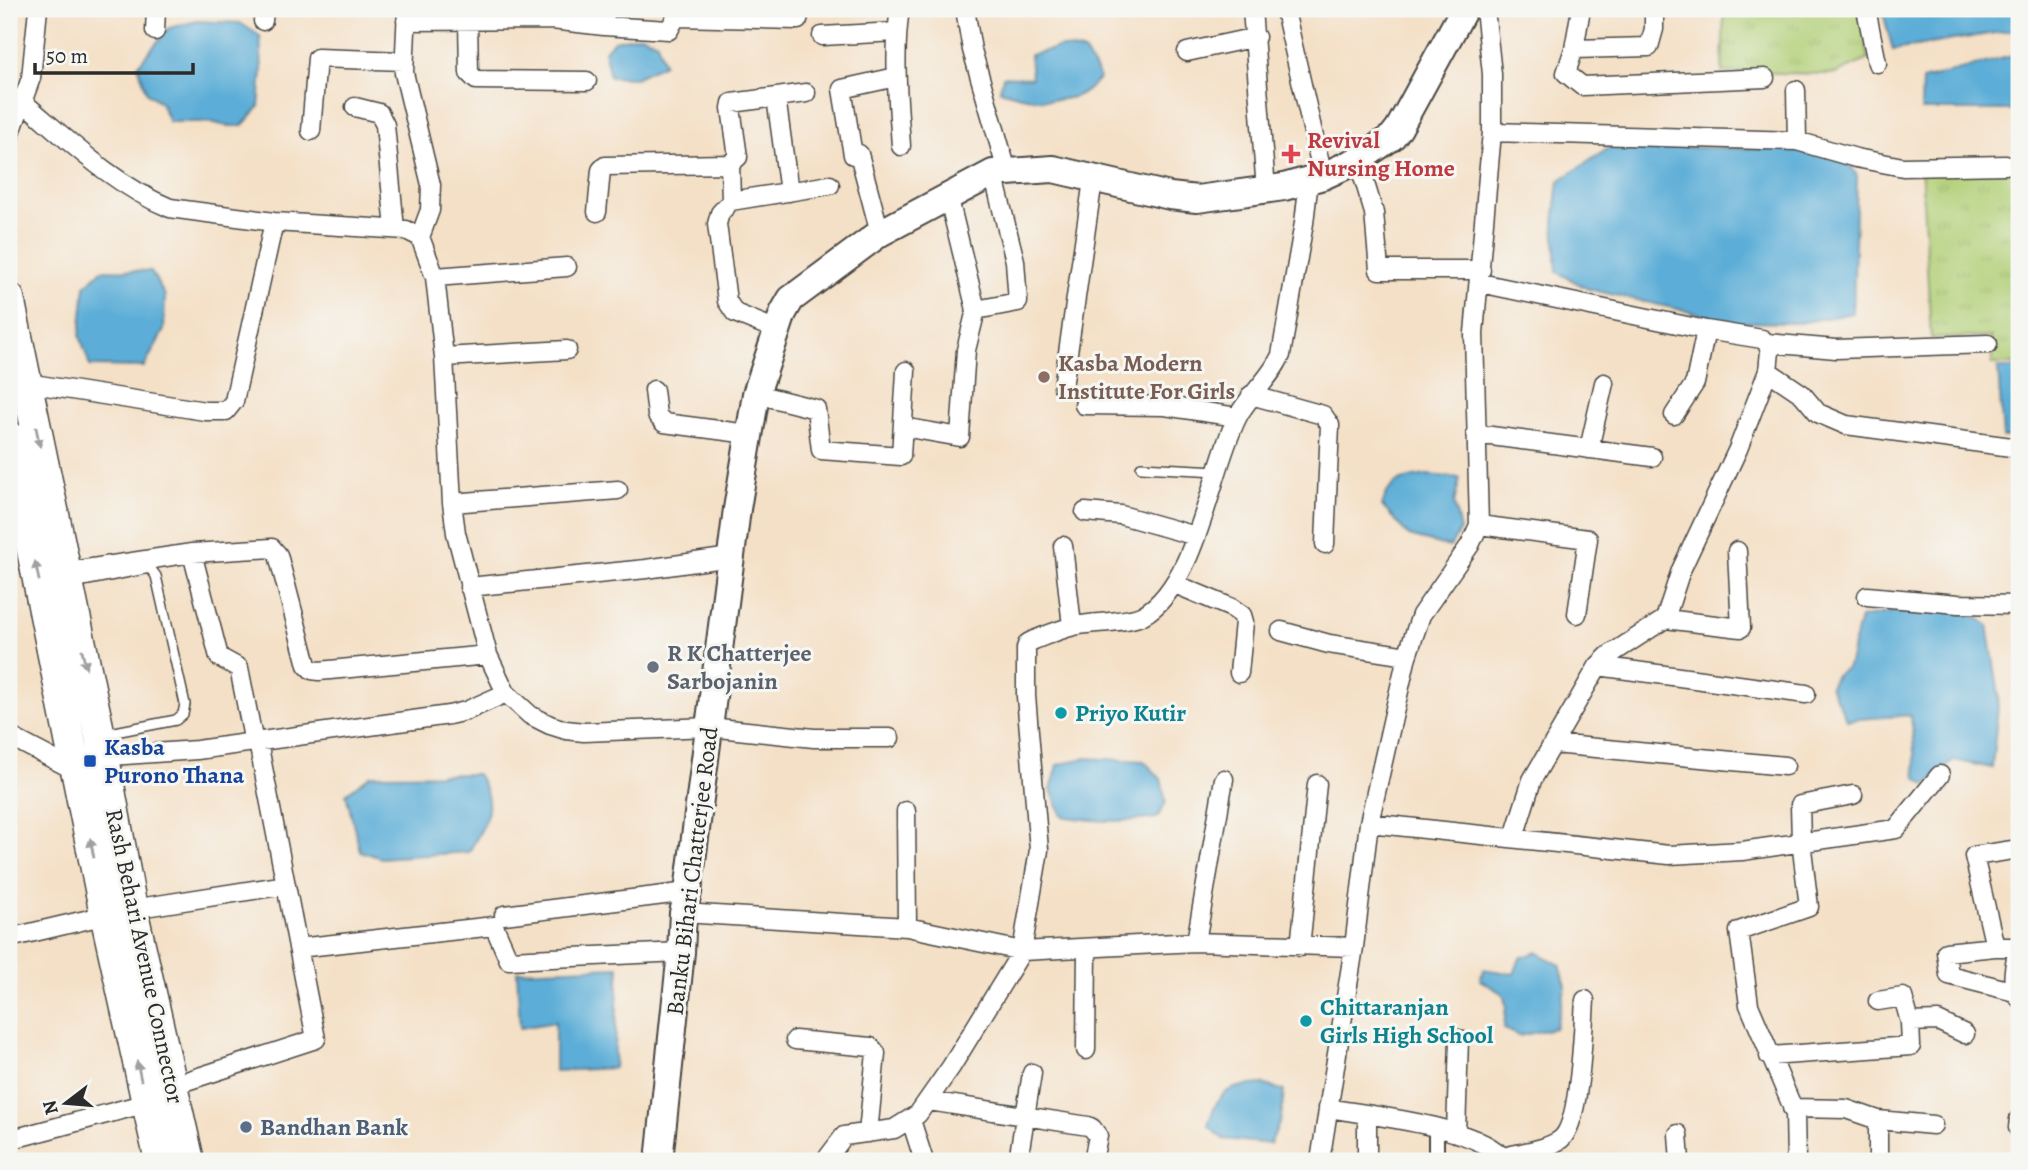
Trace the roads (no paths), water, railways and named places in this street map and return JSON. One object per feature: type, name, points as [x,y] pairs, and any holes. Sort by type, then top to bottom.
[{"type":"main road","name":"Banku Bihari Chatterjee Road","points":[[659,1161],[685,903],[730,557],[756,394],[783,313],[799,291],[880,233],[948,195],[1000,172],[1053,169],[1093,180],[1197,199],[1266,190],[1316,178],[1358,160],[1392,137],[1399,128],[1464,9]]},
{"type":"main road","name":"Rash Behari Avenue Connector","points":[[9,298],[102,746],[118,912],[146,1104],[160,1161]]},
{"type":"main road","name":"Rash Behari Avenue Connector","points":[[9,436],[75,765],[171,1086],[189,1161]]},
{"type":"street","points":[[9,138],[16,99],[31,78],[38,9]]},
{"type":"street","points":[[155,31],[156,9]]},
{"type":"street","points":[[800,9],[798,20],[676,17],[669,30],[605,17],[494,15],[468,20],[407,15],[404,61],[431,185],[430,210],[420,237],[435,276],[444,357],[452,503],[456,533],[488,654],[506,693],[530,715],[550,726],[584,732],[709,727],[814,738],[890,737]]},
{"type":"street","points":[[900,9],[896,32],[896,77],[901,146]]},
{"type":"street","points":[[965,9],[1000,172],[1018,302],[976,310]]},
{"type":"street","points":[[1252,9],[1266,190]]},
{"type":"street","points":[[1320,1161],[1354,947],[1369,823],[1406,656],[1421,615],[1471,545],[1479,525],[1474,333],[1492,132],[1492,74],[1485,9]]},
{"type":"street","points":[[1581,9],[1574,49],[1566,73],[1582,86],[1765,78]]},
{"type":"street","points":[[1574,49],[1650,47],[1654,9]]},
{"type":"street","points":[[1866,9],[1877,63]]},
{"type":"street","points":[[825,1161],[844,1136],[894,1129],[911,1120],[929,1101],[1022,951],[1039,850],[1026,696],[1028,643],[1072,626],[1138,617],[1150,610],[1175,583],[1196,536],[1237,417],[1251,395],[1276,367],[1281,355],[1302,236],[1316,178],[1286,15]]},
{"type":"street","points":[[468,20],[469,73],[472,77],[587,81]]},
{"type":"street","points":[[822,36],[896,32]]},
{"type":"street","points":[[1187,52],[1256,37]]},
{"type":"street","points":[[311,131],[317,58],[404,61]]},
{"type":"street","points":[[880,233],[859,154],[853,155],[842,89],[896,77]]},
{"type":"street","points":[[1796,90],[1797,141]]},
{"type":"street","points":[[597,212],[601,170],[605,166],[730,164],[737,159],[738,154],[732,103],[806,93]]},
{"type":"street","points":[[776,97],[789,192]]},
{"type":"street","points":[[16,99],[101,168],[155,201],[181,210],[274,222],[406,230],[420,237]]},
{"type":"street","points":[[355,107],[379,113],[385,125],[395,229]]},
{"type":"street","points":[[1492,132],[1797,141],[1856,158],[1903,167],[2006,165]]},
{"type":"street","points":[[1358,160],[1374,213],[1379,270],[1480,276],[1706,330],[1762,338],[1770,351],[1769,371],[1738,449],[1681,570],[1665,619],[1608,656],[1598,666],[1529,787],[1514,837]]},
{"type":"street","points":[[730,164],[731,201]]},
{"type":"street","points":[[1063,387],[1093,180]]},
{"type":"street","points":[[777,330],[736,313],[727,301],[717,224],[720,213],[731,201],[830,185]]},
{"type":"street","points":[[903,427],[960,437],[966,350],[976,310],[948,195]]},
{"type":"street","points":[[27,383],[205,411],[226,411],[234,401],[274,222]]},
{"type":"street","points":[[435,276],[567,267]]},
{"type":"street","points":[[1674,415],[1695,383],[1706,330]]},
{"type":"street","points":[[1767,343],[1836,349],[1988,344]]},
{"type":"street","points":[[444,357],[567,350]]},
{"type":"street","points":[[756,394],[816,409],[821,450],[901,456],[906,371]]},
{"type":"street","points":[[1769,371],[1802,394],[1818,413],[1846,425],[2019,447]]},
{"type":"street","points":[[1589,449],[1604,383]]},
{"type":"street","points":[[654,390],[657,415],[664,423],[749,434]]},
{"type":"street","points":[[1251,395],[1323,415],[1328,419],[1330,425],[1325,544]]},
{"type":"street","points":[[1084,405],[1165,406],[1237,417]]},
{"type":"street","points":[[1476,434],[1652,457]]},
{"type":"street","points":[[452,503],[618,490]]},
{"type":"street","points":[[1086,512],[1121,515],[1196,536]]},
{"type":"street","points":[[1479,525],[1588,539],[1577,614]]},
{"type":"street","points":[[1063,546],[1072,626]]},
{"type":"street","points":[[67,578],[192,553],[272,548],[307,665],[312,670],[488,654]]},
{"type":"street","points":[[1665,619],[1741,628],[1737,551]]},
{"type":"street","points":[[171,1086],[316,1040],[239,668],[219,657],[192,553]]},
{"type":"street","points":[[469,587],[646,569],[730,557]]},
{"type":"street","points":[[1175,583],[1242,615],[1244,622],[1239,673]]},
{"type":"street","points":[[1867,596],[1958,604],[2019,605]]},
{"type":"street","points":[[1281,631],[1329,644],[1406,656]]},
{"type":"street","points":[[1598,666],[1806,694]]},
{"type":"street","points":[[9,736],[75,765],[102,746],[197,750],[256,743],[449,715],[466,711],[506,693]]},
{"type":"street","points":[[1554,744],[1785,766]]},
{"type":"street","points":[[1369,823],[1669,855],[1742,851],[1896,829],[1940,775]]},
{"type":"street","points":[[1196,942],[1224,779]]},
{"type":"street","points":[[1300,947],[1317,783]]},
{"type":"street","points":[[1796,1161],[1795,1113],[1749,1005],[1739,931],[1809,907],[1801,841],[1800,805],[1853,794]]},
{"type":"street","points":[[906,811],[907,927]]},
{"type":"street","points":[[1995,947],[1974,856],[2019,849]]},
{"type":"street","points":[[9,938],[118,912],[286,885]]},
{"type":"street","points":[[504,915],[685,903],[907,927],[1022,951],[1196,942],[1354,947]]},
{"type":"street","points":[[298,947],[495,926],[509,960],[681,952]]},
{"type":"street","points":[[2019,947],[2012,981],[2017,995],[1949,975],[1946,951],[2019,947]]},
{"type":"street","points":[[1086,1050],[1087,949]]},
{"type":"street","points":[[1769,1056],[1911,1046],[1910,1022],[1903,997],[1878,1001]]},
{"type":"street","points":[[1328,1108],[1457,1133],[1495,1151],[1505,1159],[1552,1143],[1563,1138],[1567,1132],[1577,1098],[1585,1000]]},
{"type":"street","points":[[1910,1022],[1938,1021],[1965,1034]]},
{"type":"street","points":[[1457,1133],[1459,1039]]},
{"type":"street","points":[[795,1040],[874,1049],[876,1053],[868,1133]]},
{"type":"street","points":[[1018,1161],[1032,1073]]},
{"type":"street","points":[[929,1101],[1092,1128],[1098,1136],[1093,1161]]},
{"type":"street","points":[[9,1140],[146,1104]]},
{"type":"street","points":[[1792,1108],[1846,1109],[1878,1120],[1933,1125]]},
{"type":"street","points":[[1367,1115],[1367,1161]]},
{"type":"street","points":[[911,1120],[924,1161]]},
{"type":"street","points":[[1878,1120],[1878,1161]]},
{"type":"street","points":[[1436,1128],[1436,1161]]},
{"type":"street","points":[[1678,1134],[1680,1161]]},
{"type":"lane","points":[[1141,467],[1218,471]]},
{"type":"lane","points":[[67,578],[150,568],[156,576],[184,704],[183,714],[176,720],[102,746]]},
{"type":"water","points":[[1882,9],[2019,9],[2019,29],[1893,50]]},
{"type":"water","points":[[197,21],[240,23],[260,36],[262,70],[259,107],[242,126],[210,122],[169,122],[161,103],[147,93],[138,65],[169,28]]},
{"type":"water","points":[[641,35],[657,42],[664,64],[635,78],[610,77],[604,51],[614,41]]},
{"type":"water","points":[[1061,47],[1085,52],[1100,78],[1085,92],[1052,100],[1000,90],[1003,76],[1032,78],[1030,55]]},
{"type":"water","points":[[2019,54],[2019,110],[1921,110],[1922,80]]},
{"type":"water","points":[[1612,146],[1841,150],[1857,176],[1853,313],[1799,323],[1735,322],[1588,289],[1557,272],[1554,222],[1559,181]]},
{"type":"water","points":[[102,270],[151,271],[165,296],[164,330],[144,367],[90,366],[80,336],[85,286]]},
{"type":"water","points":[[1998,368],[2019,368],[2019,437],[2003,437]]},
{"type":"water","points":[[1427,475],[1460,478],[1454,503],[1460,530],[1450,547],[1409,536],[1382,506],[1388,490],[1393,485]]},
{"type":"water","points":[[1907,609],[1966,610],[1988,625],[1999,695],[1992,768],[1953,760],[1926,785],[1916,777],[1911,715],[1847,720],[1830,686],[1836,675],[1848,667],[1860,618]]},
{"type":"water","points":[[1084,758],[1144,761],[1161,779],[1166,802],[1157,818],[1110,821],[1062,816],[1051,790],[1058,765]]},
{"type":"water","points":[[477,774],[484,785],[488,805],[484,823],[469,852],[381,858],[360,851],[346,794],[371,775]]},
{"type":"water","points":[[1537,952],[1560,965],[1566,986],[1555,1028],[1519,1036],[1504,1029],[1506,1005],[1503,994],[1480,980],[1484,969],[1514,974],[1520,958]]},
{"type":"water","points":[[619,967],[614,1068],[555,1071],[555,1022],[520,1028],[517,971]]},
{"type":"water","points":[[1262,1084],[1284,1091],[1281,1119],[1270,1144],[1223,1139],[1208,1125],[1216,1104],[1226,1092]]},
{"type":"place","name":"Revival Nursing Home","points":[[1291,154]]},
{"type":"place","name":"Kasba Modern Institute For Girls","points":[[1044,377]]},
{"type":"place","name":"R K Chatterjee Sarbojanin","points":[[653,667]]},
{"type":"place","name":"Priyo Kutir","points":[[1061,713]]},
{"type":"place","name":"Kasba Purono Thana","points":[[90,761]]},
{"type":"place","name":"Chittaranjan Girls High School","points":[[1306,1021]]},
{"type":"place","name":"Bandhan Bank","points":[[246,1127]]}]
